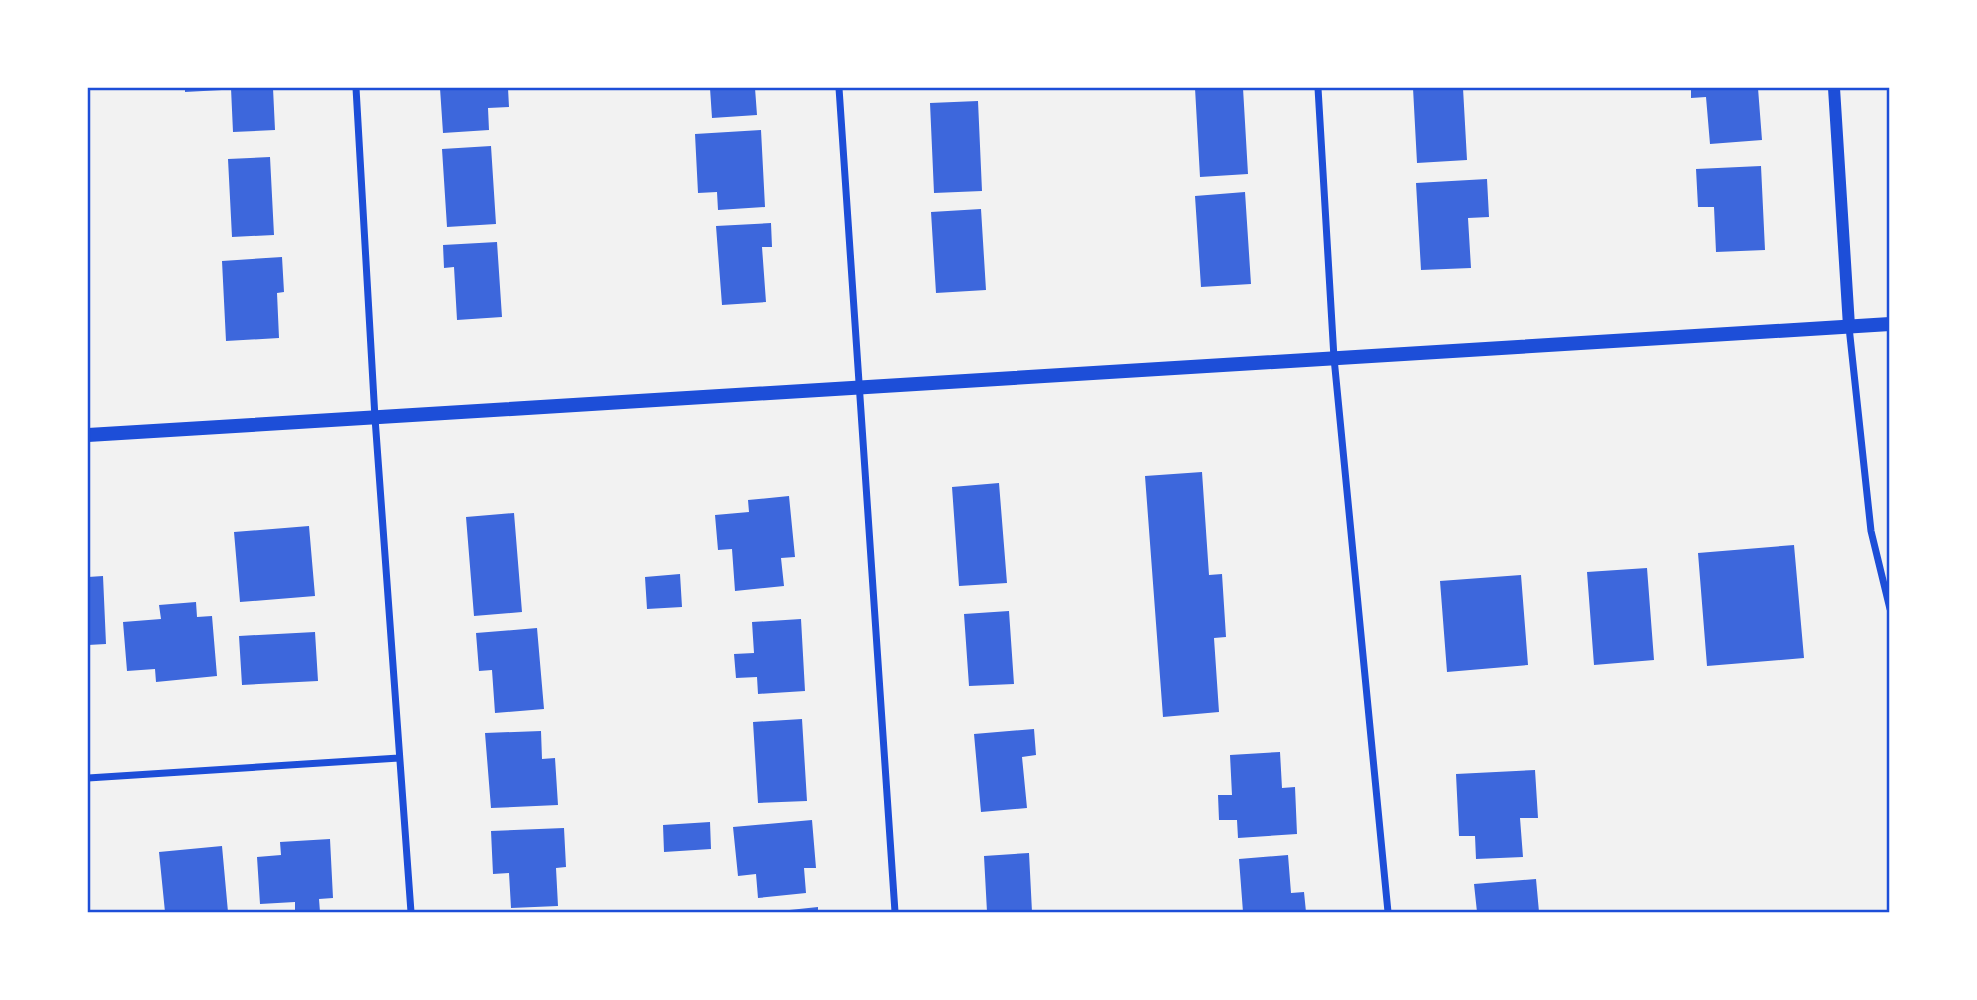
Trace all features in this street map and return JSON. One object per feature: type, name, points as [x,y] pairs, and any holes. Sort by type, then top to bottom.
[{"type":"main road","points":[[88,435],[1889,324]]},
{"type":"street","points":[[356,88],[375,418],[411,912]]},
{"type":"street","points":[[839,88],[857,389],[895,912]]},
{"type":"street","points":[[1318,88],[1334,358],[1388,912]]},
{"type":"street","points":[[1834,88],[1849,326],[1871,531],[1889,609]]},
{"type":"street","points":[[88,778],[399,758]]},
{"type":"building","points":[[185,88],[222,88],[222,90],[185,92]]},
{"type":"building","points":[[231,88],[273,88],[275,130],[233,132]]},
{"type":"building","points":[[440,88],[508,88],[509,107],[488,108],[489,130],[443,133]]},
{"type":"building","points":[[710,88],[755,88],[757,115],[712,118]]},
{"type":"building","points":[[1195,88],[1243,88],[1248,174],[1200,177]]},
{"type":"building","points":[[1413,88],[1463,88],[1467,160],[1417,163]]},
{"type":"building","points":[[1691,88],[1758,88],[1762,140],[1710,144],[1706,97],[1691,98]]},
{"type":"building","points":[[978,101],[982,191],[934,193],[930,103]]},
{"type":"building","points":[[761,130],[765,207],[718,210],[717,192],[698,193],[695,134]]},
{"type":"building","points":[[491,146],[496,224],[447,227],[442,149]]},
{"type":"building","points":[[270,157],[274,235],[232,237],[228,159]]},
{"type":"building","points":[[1761,166],[1765,250],[1716,252],[1714,207],[1698,207],[1696,169]]},
{"type":"building","points":[[1487,179],[1489,217],[1468,218],[1471,268],[1421,270],[1416,183]]},
{"type":"building","points":[[1245,192],[1251,284],[1201,287],[1195,196]]},
{"type":"building","points":[[981,209],[986,290],[936,293],[931,212]]},
{"type":"building","points":[[771,223],[772,247],[762,247],[766,302],[722,305],[716,226]]},
{"type":"building","points":[[497,242],[502,317],[457,320],[454,267],[444,268],[443,245]]},
{"type":"building","points":[[282,257],[284,292],[277,293],[279,338],[226,341],[222,261]]},
{"type":"building","points":[[1202,472],[1209,575],[1222,574],[1226,637],[1214,638],[1219,712],[1163,717],[1145,476]]},
{"type":"building","points":[[999,483],[1007,583],[959,586],[952,487]]},
{"type":"building","points":[[789,496],[795,557],[781,558],[784,586],[735,591],[732,549],[718,550],[715,515],[749,512],[748,500]]},
{"type":"building","points":[[514,513],[522,612],[474,616],[466,517]]},
{"type":"building","points":[[309,526],[315,596],[240,602],[234,532]]},
{"type":"building","points":[[1794,545],[1804,658],[1707,666],[1698,553]]},
{"type":"building","points":[[1647,568],[1654,660],[1594,665],[1587,572]]},
{"type":"building","points":[[680,574],[682,607],[647,609],[645,577]]},
{"type":"building","points":[[1521,575],[1528,665],[1447,672],[1440,581]]},
{"type":"building","points":[[103,576],[106,644],[88,645],[88,577]]},
{"type":"building","points":[[196,602],[197,617],[212,616],[217,676],[156,682],[155,669],[127,671],[123,622],[161,619],[159,605]]},
{"type":"building","points":[[1009,611],[1014,684],[969,686],[964,614]]},
{"type":"building","points":[[801,619],[805,691],[758,694],[757,677],[736,678],[734,654],[754,653],[752,622]]},
{"type":"building","points":[[537,628],[544,709],[495,713],[492,670],[479,671],[476,633]]},
{"type":"building","points":[[315,632],[318,681],[242,685],[239,636]]},
{"type":"building","points":[[802,719],[807,801],[758,803],[753,722]]},
{"type":"building","points":[[1034,729],[1036,755],[1022,757],[1027,808],[981,812],[974,734]]},
{"type":"building","points":[[541,731],[542,759],[555,758],[558,805],[491,808],[485,733]]},
{"type":"building","points":[[1280,752],[1282,788],[1295,787],[1297,834],[1238,838],[1237,820],[1219,820],[1218,795],[1232,795],[1230,755]]},
{"type":"building","points":[[1535,770],[1538,818],[1520,818],[1523,857],[1476,859],[1475,836],[1459,836],[1456,774]]},
{"type":"building","points":[[812,820],[816,868],[804,868],[806,893],[758,898],[756,874],[738,876],[733,827]]},
{"type":"building","points":[[710,822],[711,849],[664,852],[663,825]]},
{"type":"building","points":[[564,828],[566,867],[556,868],[558,906],[511,908],[509,873],[493,874],[491,831]]},
{"type":"building","points":[[330,839],[333,898],[319,899],[320,912],[295,912],[295,902],[260,904],[257,857],[281,855],[280,842]]},
{"type":"building","points":[[222,846],[228,912],[165,912],[159,852]]},
{"type":"building","points":[[1029,853],[1032,912],[987,912],[984,856]]},
{"type":"building","points":[[1288,855],[1291,893],[1304,892],[1306,912],[1243,912],[1239,859]]},
{"type":"building","points":[[1536,879],[1539,912],[1477,912],[1474,884]]},
{"type":"building","points":[[818,907],[818,912],[780,912],[780,911]]}]
